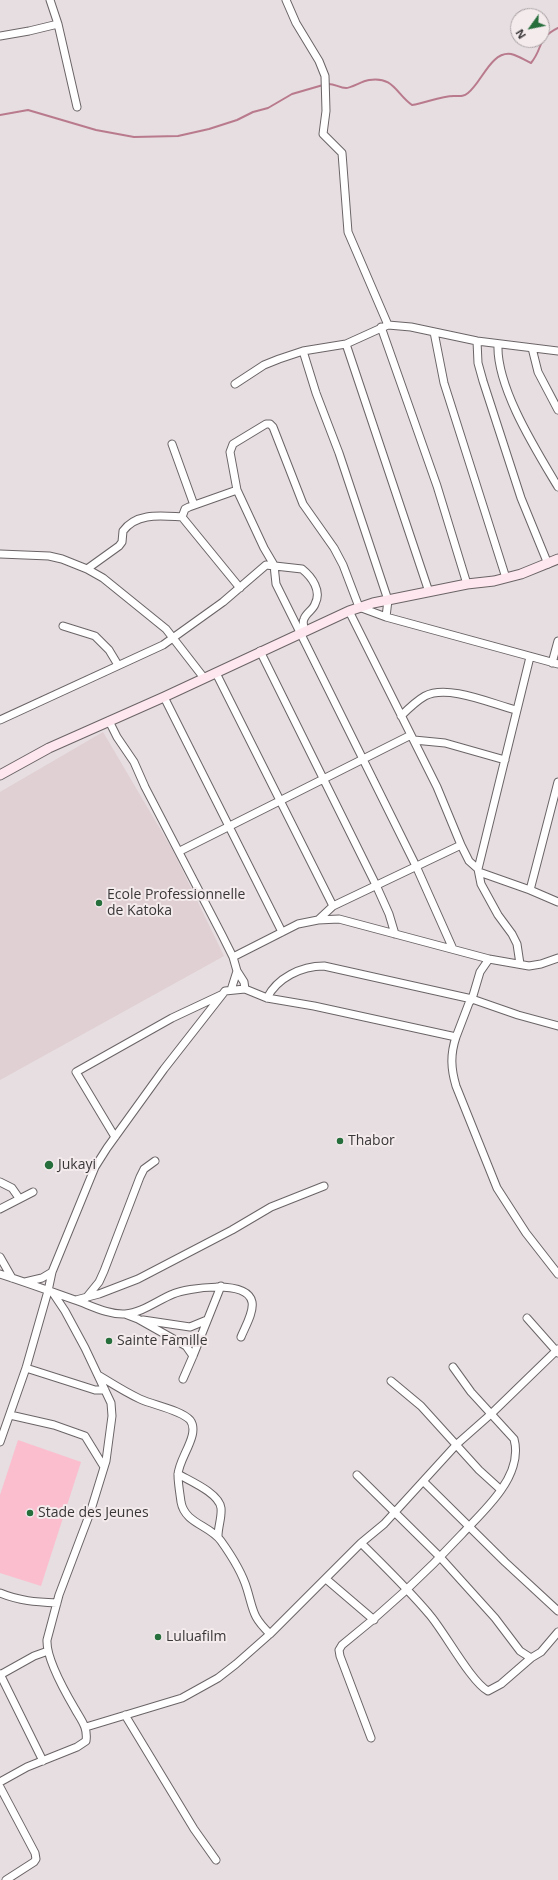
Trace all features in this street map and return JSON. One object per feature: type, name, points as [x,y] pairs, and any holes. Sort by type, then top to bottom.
[{"type":"street","points":[[50,0],[58,24],[77,107]]},
{"type":"street","points":[[286,0],[296,23],[319,61],[325,76],[326,111],[323,134],[342,153],[348,232],[388,325]]},
{"type":"street","points":[[0,36],[58,24]]},
{"type":"street","points":[[235,384],[264,365],[303,351],[346,344],[388,325],[411,327],[477,341],[558,350]]},
{"type":"street","points":[[381,327],[437,486],[467,584]]},
{"type":"street","points":[[434,332],[444,383],[506,578]]},
{"type":"street","points":[[477,341],[478,363],[483,381],[521,498],[548,564]]},
{"type":"street","points":[[346,344],[429,592]]},
{"type":"street","points":[[498,344],[500,368],[512,400],[533,444],[558,487]]},
{"type":"street","points":[[532,348],[538,372],[558,410]]},
{"type":"street","points":[[303,351],[316,393],[339,453],[388,600],[386,617]]},
{"type":"street","points":[[453,949],[416,866],[362,759],[303,632],[276,584],[274,565],[264,548],[237,490],[230,448],[241,438],[270,424],[303,504],[343,565],[359,607],[386,617],[555,664],[558,641]]},
{"type":"street","points":[[172,444],[194,505]]},
{"type":"street","points":[[182,517],[185,509],[237,490]]},
{"type":"street","points":[[87,569],[119,546],[122,542],[123,531],[132,523],[148,516],[182,517],[240,588]]},
{"type":"street","points":[[0,554],[49,556],[62,559],[87,569],[103,578],[166,629],[204,678]]},
{"type":"street","points":[[0,775],[48,748],[164,697],[348,611],[388,600],[467,584],[477,584],[506,578],[521,574],[558,559]]},
{"type":"street","points":[[96,564],[103,578]]},
{"type":"street","points":[[0,720],[163,645],[240,588],[262,567],[274,565],[302,569],[316,586],[317,599],[304,619],[303,632]]},
{"type":"street","points":[[348,611],[413,737],[437,787],[460,845],[469,861],[478,870],[558,902]]},
{"type":"street","points":[[63,626],[95,636],[109,650],[118,665]]},
{"type":"street","points":[[163,645],[166,629]]},
{"type":"street","points":[[163,645],[181,648]]},
{"type":"street","points":[[260,651],[376,885],[389,914],[395,934]]},
{"type":"street","points":[[520,964],[517,944],[512,934],[498,915],[481,884],[478,870],[530,657]]},
{"type":"street","points":[[216,673],[332,906]]},
{"type":"street","points":[[401,716],[426,696],[438,692],[450,692],[516,710]]},
{"type":"street","points":[[164,697],[282,932]]},
{"type":"street","points":[[109,722],[134,762],[145,787],[180,851],[233,957],[237,971],[243,979],[245,989]]},
{"type":"street","points":[[180,851],[280,802],[362,759],[413,737],[505,760]]},
{"type":"street","points":[[530,890],[558,782]]},
{"type":"street","points":[[318,920],[332,906],[460,845]]},
{"type":"street","points":[[233,957],[298,924],[318,920],[339,919],[489,959],[520,964],[541,964],[558,958]]},
{"type":"street","points":[[489,959],[480,972],[472,999],[469,1003],[452,1049],[452,1073],[493,1179],[526,1233],[558,1274]]},
{"type":"street","points":[[267,998],[271,989],[280,981],[300,970],[316,966],[337,968],[472,999],[518,1015],[558,1026]]},
{"type":"street","points":[[230,990],[237,971]]},
{"type":"street","points":[[0,1442],[26,1368],[50,1292],[52,1272],[95,1168],[115,1137],[226,991],[245,989],[267,998],[314,1006],[456,1037]]},
{"type":"street","points":[[115,1137],[76,1072],[172,1018],[222,995]]},
{"type":"street","points":[[85,1298],[99,1282],[144,1169],[154,1161]]},
{"type":"street","points":[[0,1182],[12,1188],[19,1198]]},
{"type":"street","points":[[76,1300],[138,1279],[226,1234],[270,1207],[324,1186]]},
{"type":"street","points":[[0,1209],[33,1192]]},
{"type":"street","points":[[0,1257],[12,1278]]},
{"type":"street","points":[[25,1282],[42,1278],[52,1272]]},
{"type":"street","points":[[0,1274],[111,1312],[124,1314],[138,1319],[186,1346],[193,1356]]},
{"type":"street","points":[[124,1314],[139,1310],[174,1293],[221,1286],[233,1288],[249,1297],[252,1302],[251,1310],[241,1337]]},
{"type":"street","points":[[182,1379],[200,1341],[221,1286]]},
{"type":"street","points":[[0,1782],[83,1744],[86,1741],[86,1727],[74,1708],[48,1651],[47,1640],[57,1603],[90,1513],[104,1467],[112,1416],[111,1403],[71,1322],[50,1292]]},
{"type":"street","points":[[86,1727],[182,1698],[218,1678],[270,1634],[361,1543],[395,1514],[457,1444],[492,1414],[557,1351],[527,1318]]},
{"type":"street","points":[[138,1319],[190,1327],[207,1320]]},
{"type":"street","points":[[190,1327],[200,1341]]},
{"type":"street","points":[[186,1346],[200,1341]]},
{"type":"street","points":[[371,1738],[339,1650],[342,1645],[374,1620],[440,1557],[501,1490],[511,1473],[516,1448],[514,1439],[471,1392],[453,1367]]},
{"type":"street","points":[[26,1368],[95,1390],[105,1390]]},
{"type":"street","points":[[95,1390],[99,1378]]},
{"type":"street","points":[[99,1378],[138,1398],[181,1414],[190,1421],[193,1428],[192,1438],[178,1474],[182,1503],[186,1514],[191,1519],[218,1536],[236,1564],[247,1588],[254,1615],[270,1634]]},
{"type":"street","points":[[391,1381],[421,1406],[479,1470],[501,1490]]},
{"type":"street","points":[[10,1415],[54,1425],[85,1436],[104,1467]]},
{"type":"street","points":[[178,1474],[209,1492],[220,1504],[221,1509],[218,1536]]},
{"type":"street","points":[[357,1475],[440,1557],[495,1618],[520,1651],[531,1658]]},
{"type":"street","points":[[424,1482],[558,1611]]},
{"type":"street","points":[[361,1543],[430,1614],[484,1689],[488,1691],[492,1690],[548,1646],[558,1632]]},
{"type":"street","points":[[326,1579],[374,1620]]},
{"type":"street","points":[[0,1593],[14,1599],[29,1602],[57,1603]]},
{"type":"street","points":[[43,1761],[0,1675],[34,1656],[48,1651]]},
{"type":"street","points":[[125,1715],[147,1748],[183,1811],[216,1860]]},
{"type":"street","points":[[0,1787],[35,1853],[36,1859],[34,1862],[6,1880]]},
{"type":"shaded area","name":"Ecole Professionnelle de Katoka","points":[[103,732],[173,851],[224,956],[0,1080],[0,792]]},
{"type":"shaded area","points":[[18,1440],[81,1462],[41,1586],[0,1573],[0,1495]]},
{"type":"waterway","points":[[327,84],[346,88],[369,80],[377,79],[389,83],[412,105],[449,96],[463,96],[473,88],[492,62],[504,54],[511,54],[531,63],[546,36],[558,28]]},
{"type":"waterway","points":[[0,115],[28,110],[96,130],[134,137],[178,136],[209,129],[237,120],[253,112],[268,108],[292,94],[323,85]]},
{"type":"place","name":"Ecole Professionnelle de Katoka","points":[[99,903]]},
{"type":"place","name":"Thabor","points":[[340,1141]]},
{"type":"place","name":"Jukayi","points":[[49,1165]]},
{"type":"place","name":"Sainte Famille","points":[[109,1341]]},
{"type":"place","name":"Stade des Jeunes","points":[[30,1513]]},
{"type":"place","name":"Luluafilm","points":[[158,1637]]}]
